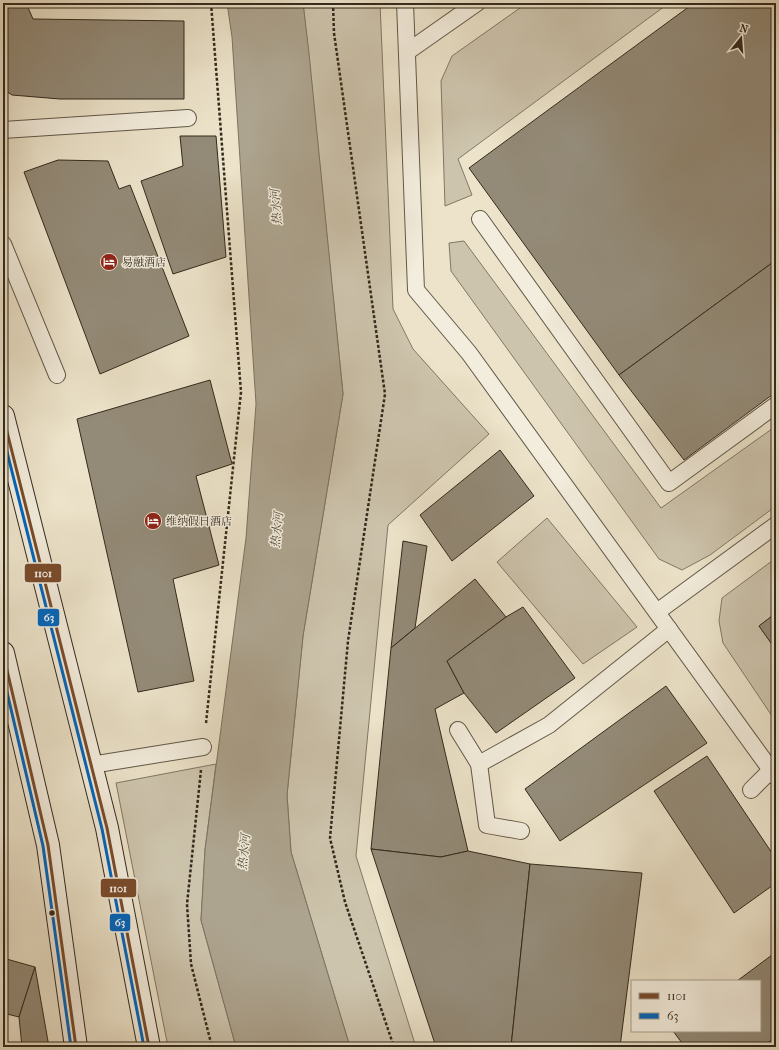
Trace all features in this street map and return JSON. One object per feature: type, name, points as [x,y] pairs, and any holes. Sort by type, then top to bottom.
[{"type":"main road","points":[[3,416],[107,828],[149,1047]]},
{"type":"main road","points":[[3,653],[48,845],[76,1047]]},
{"type":"lane","points":[[405,3],[416,290],[469,353],[774,774],[750,790]]},
{"type":"lane","points":[[407,52],[477,3]]},
{"type":"lane","points":[[3,130],[188,118]]},
{"type":"lane","points":[[480,219],[669,483],[776,405]]},
{"type":"lane","points":[[3,244],[57,375]]},
{"type":"lane","points":[[657,612],[776,525]]},
{"type":"lane","points":[[479,764],[549,725],[669,629]]},
{"type":"lane","points":[[458,730],[479,764],[487,825],[521,831]]},
{"type":"lane","points":[[91,765],[203,747]]},
{"type":"path","points":[[211,3],[241,392],[187,904],[191,964],[212,1047]]},
{"type":"path","points":[[332,3],[334,33],[385,394],[348,641],[330,838],[345,902],[394,1047]]},
{"type":"shaded area","points":[[303,3],[380,3],[393,309],[413,349],[489,434],[388,525],[356,856],[416,1047],[350,1047],[291,852],[287,795],[303,636],[343,394]]},
{"type":"shaded area","points":[[527,3],[669,3],[458,159],[472,195],[445,206],[441,81],[452,56]]},
{"type":"shaded area","points":[[464,241],[661,508],[776,426],[776,506],[710,555],[682,570],[659,559],[451,271],[449,243]]},
{"type":"shaded area","points":[[547,518],[637,627],[583,664],[497,562]]},
{"type":"shaded area","points":[[776,558],[776,613],[759,626],[776,650],[776,722],[723,643],[719,621],[722,598]]},
{"type":"shaded area","points":[[216,764],[205,850],[201,920],[236,1047],[168,1047],[116,783]]},
{"type":"water","name":"热水河","points":[[227,3],[303,3],[309,53],[343,394],[303,636],[287,795],[291,852],[350,1047],[236,1047],[201,920],[205,850],[246,538],[256,404],[232,37]]},
{"type":"building","points":[[3,3],[26,3],[33,19],[184,21],[184,99],[60,99],[12,95],[3,89]]},
{"type":"building","points":[[694,3],[776,3],[776,260],[619,375],[469,168]]},
{"type":"building","points":[[180,136],[216,136],[226,257],[173,274],[141,181],[183,166]]},
{"type":"building","name":"易融酒店","points":[[58,160],[108,161],[119,189],[130,185],[189,336],[100,374],[24,172]]},
{"type":"building","points":[[776,260],[776,392],[684,460],[619,375]]},
{"type":"building","name":"维纳假日酒店","points":[[210,380],[232,464],[196,476],[219,565],[173,579],[194,681],[138,692],[77,419]]},
{"type":"building","points":[[500,450],[534,496],[452,561],[420,515]]},
{"type":"building","points":[[403,541],[427,546],[415,628],[391,648]]},
{"type":"building","points":[[475,579],[506,617],[447,661],[464,693],[435,709],[468,851],[441,857],[371,849],[391,648]]},
{"type":"building","points":[[523,607],[575,678],[496,733],[464,693],[447,661],[506,617]]},
{"type":"building","points":[[776,613],[776,650],[759,626]]},
{"type":"building","points":[[666,686],[707,743],[560,841],[525,789]]},
{"type":"building","points":[[707,756],[776,859],[776,883],[734,913],[654,791]]},
{"type":"building","points":[[371,849],[441,857],[468,851],[530,864],[511,1047],[436,1047]]},
{"type":"building","points":[[530,864],[642,873],[620,1047],[511,1047]]},
{"type":"building","points":[[776,952],[776,1037],[762,1047],[685,1047],[674,1032],[761,1032],[761,980],[738,980]]},
{"type":"building","points":[[3,958],[35,967],[19,1017],[3,1013]]},
{"type":"building","points":[[35,967],[49,1047],[22,1047],[19,1017]]},
{"type":"transit line","name":"1101","points":[[3,416],[107,828],[149,1047]]},
{"type":"transit line","name":"63","points":[[3,436],[102,829],[144,1047]]},
{"type":"transit line","name":"1101","points":[[3,653],[48,845],[76,1047]]},
{"type":"transit line","name":"63","points":[[3,675],[43,846],[71,1047]]},
{"type":"place","name":"易融酒店","points":[[109,262]]},
{"type":"place","name":"维纳假日酒店","points":[[153,521]]}]
